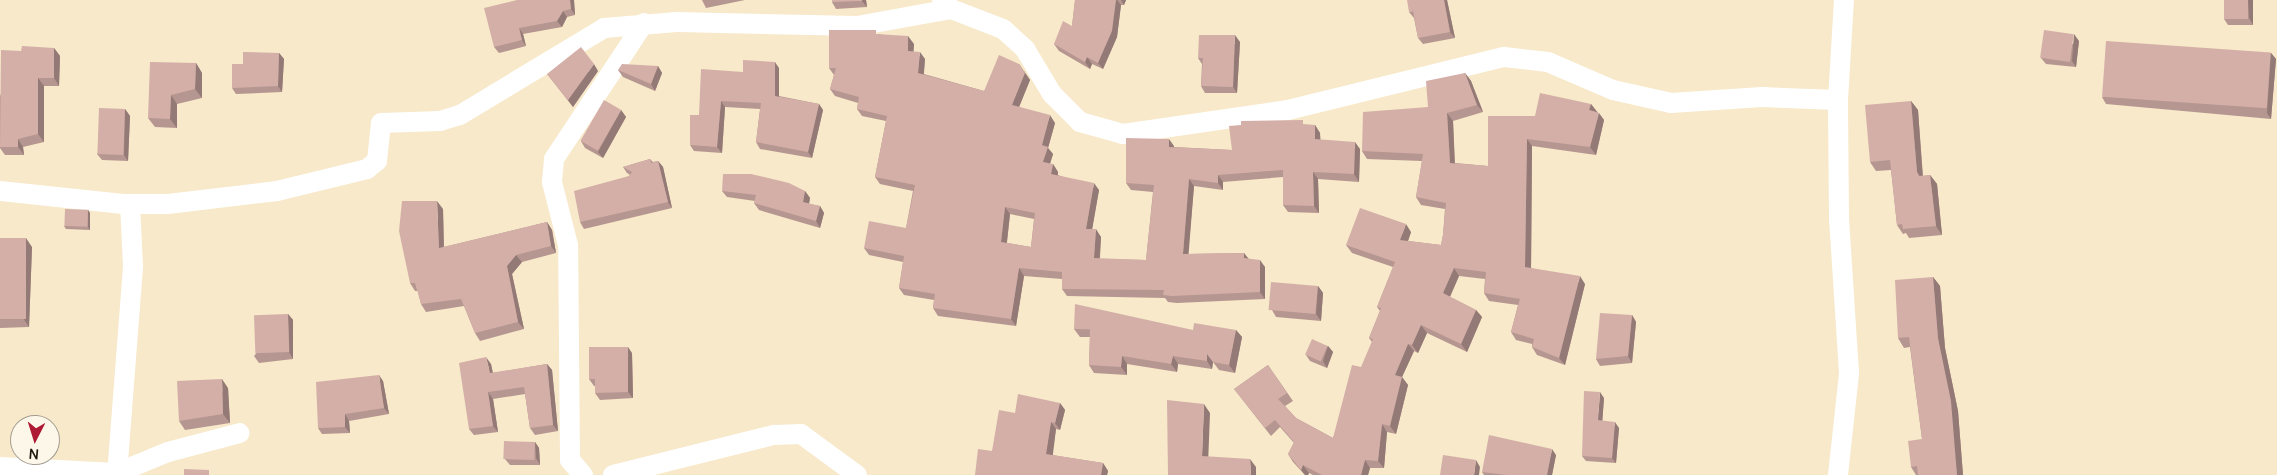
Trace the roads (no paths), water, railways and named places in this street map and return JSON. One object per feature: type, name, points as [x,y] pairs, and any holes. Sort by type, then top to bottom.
[{"type":"street","points":[[1838,475],[1849,373],[1839,220],[1838,100],[1844,0]]},
{"type":"street","points":[[0,191],[130,204],[238,197],[367,169],[376,161],[381,123],[440,121],[460,115],[604,28],[644,23],[857,26],[946,5],[1003,29],[1025,49],[1052,94],[1080,122],[1123,134],[1288,110],[1504,57],[1548,62],[1613,90],[1671,103],[1762,97],[1838,100]]},
{"type":"street","points":[[583,475],[570,460],[568,245],[552,182],[554,159],[644,23]]},
{"type":"street","points":[[117,474],[133,266],[130,204]]},
{"type":"street","points":[[0,467],[117,474],[168,452],[240,433]]},
{"type":"street","points":[[613,475],[774,435],[801,434],[857,475]]}]
